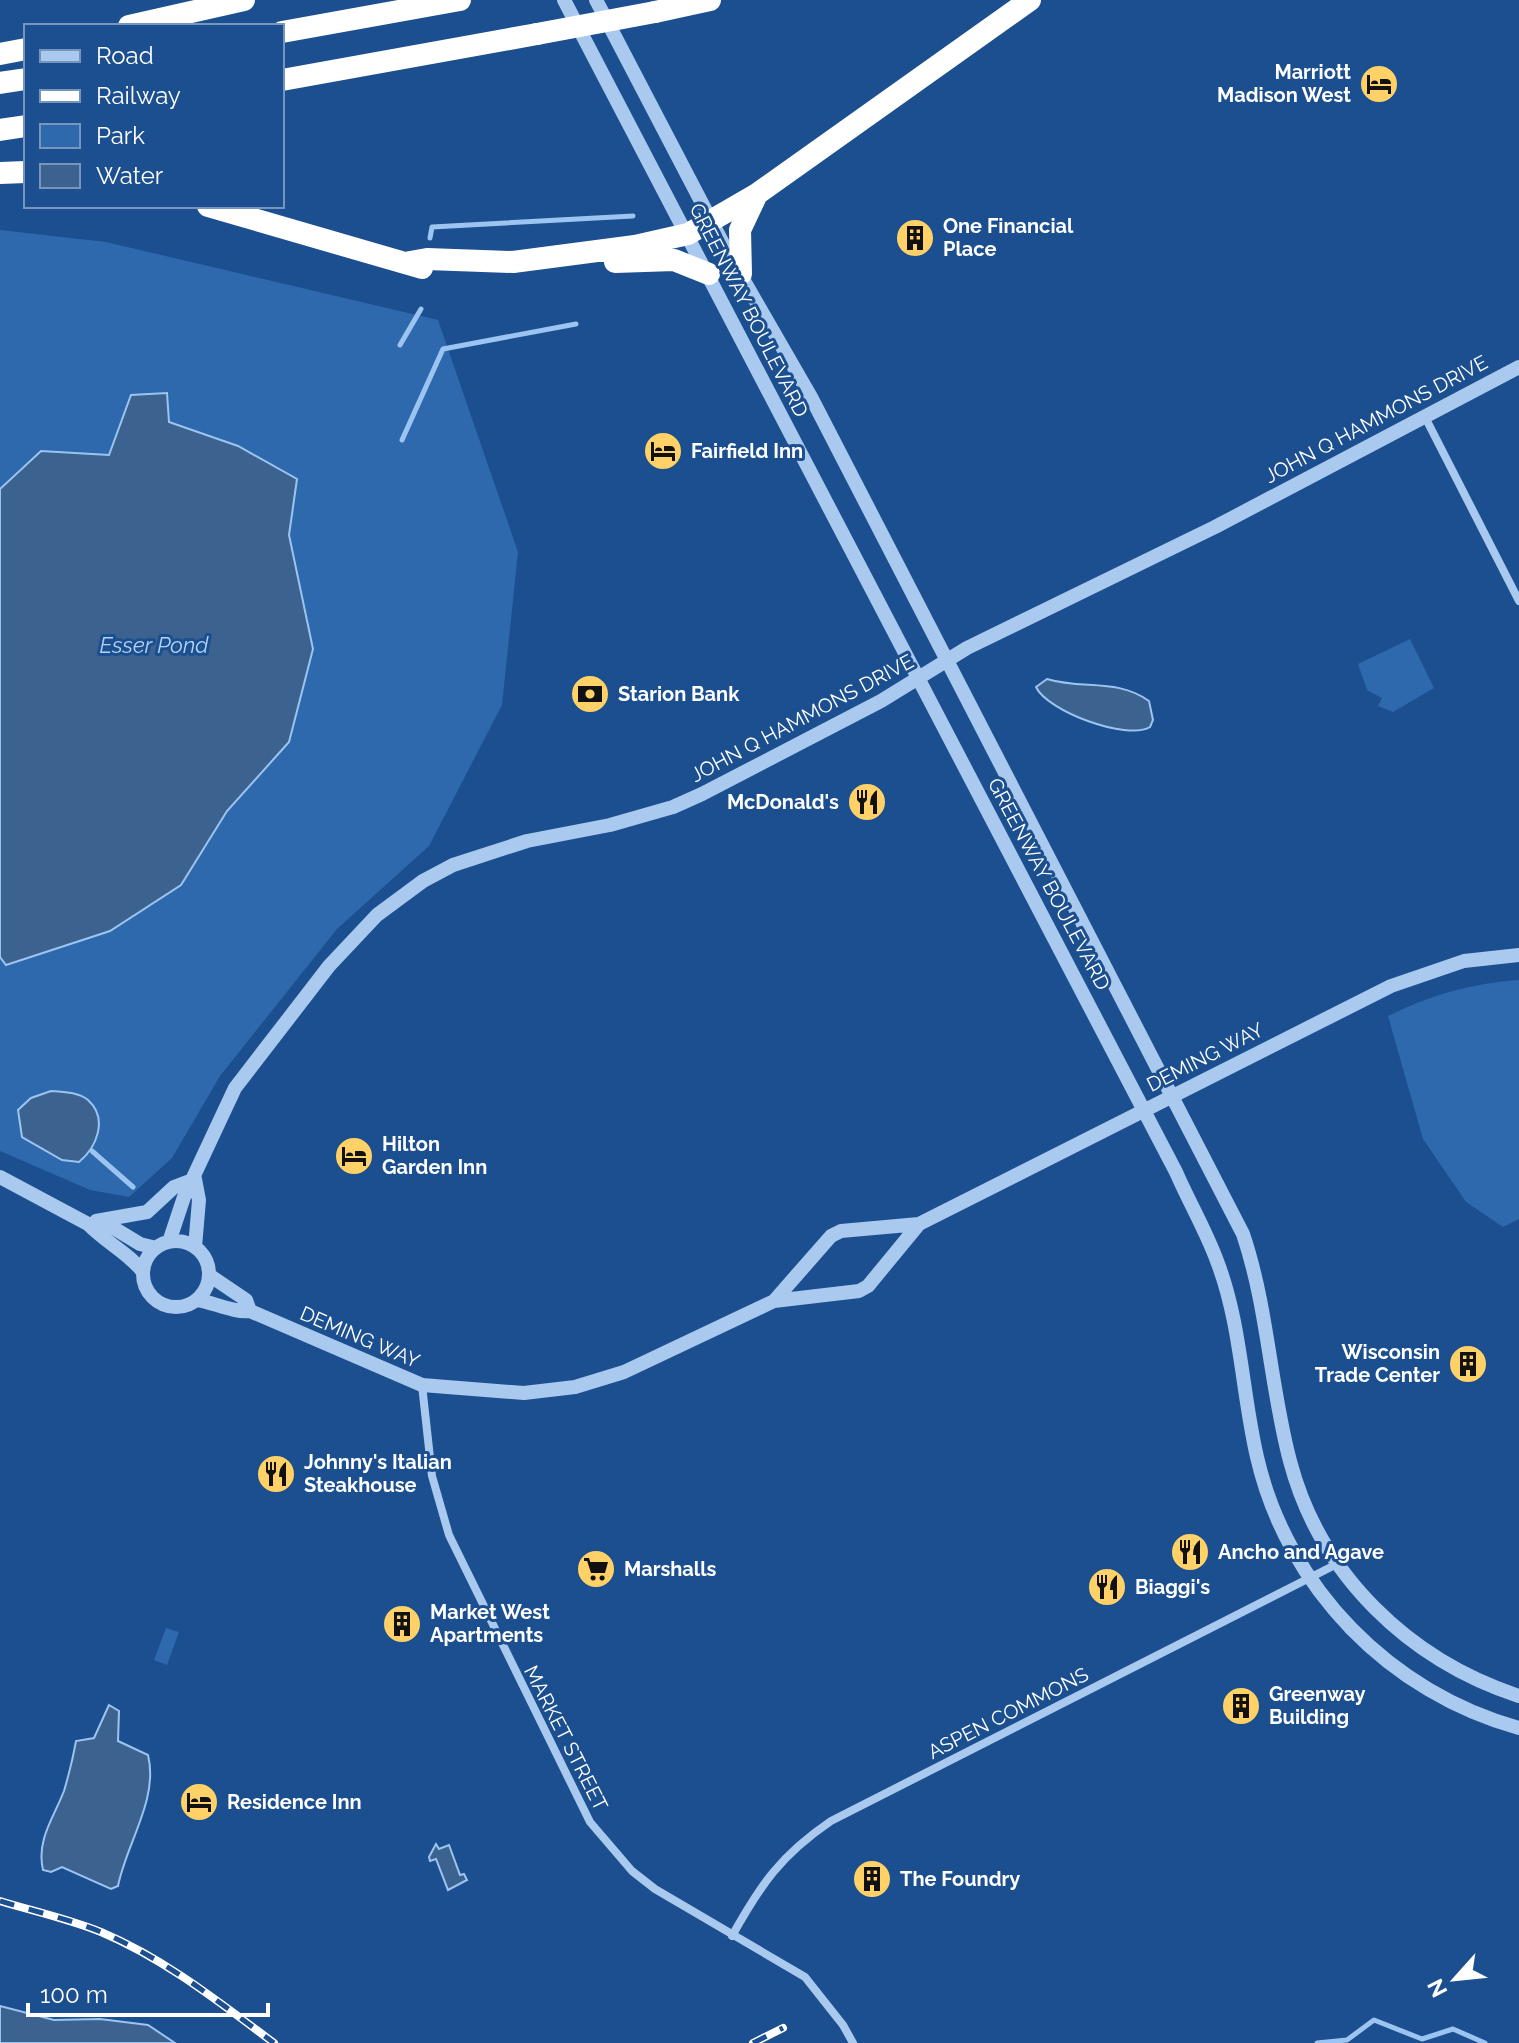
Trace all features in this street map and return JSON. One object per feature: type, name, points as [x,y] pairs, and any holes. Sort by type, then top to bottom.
[{"type":"highway","points":[[138,24],[244,0]]},
{"type":"highway","points":[[284,32],[460,0]]},
{"type":"highway","points":[[284,80],[710,0]]},
{"type":"highway","points":[[410,262],[427,259],[513,262],[673,240],[688,234],[757,194],[1030,0]]},
{"type":"highway","points":[[0,54],[24,49]]},
{"type":"highway","points":[[0,83],[24,79]]},
{"type":"highway","points":[[0,130],[24,126]]},
{"type":"highway","points":[[0,173],[24,172]]},
{"type":"highway","points":[[741,274],[740,230],[757,194]]},
{"type":"highway","points":[[215,208],[410,262],[427,271],[486,273],[674,260],[709,274]]},
{"type":"street","name":"GREENWAY BOULEVARD","points":[[564,0],[1145,1110],[1218,1261],[1240,1350],[1265,1489],[1310,1579],[1367,1646],[1405,1674],[1474,1713],[1519,1728]]},
{"type":"street","name":"GREENWAY BOULEVARD","points":[[596,0],[741,274],[811,397],[1243,1234],[1257,1278],[1291,1464],[1309,1512],[1337,1564],[1358,1592],[1413,1643],[1448,1666],[1519,1696]]},
{"type":"street","name":"JOHN Q HAMMONS DRIVE","points":[[163,1245],[217,1124],[253,1060],[353,937],[412,888],[453,865],[486,853],[673,807],[919,680],[948,660],[1519,367]]},
{"type":"street","points":[[1425,417],[1519,601]]},
{"type":"street","name":"DEMING WAY","points":[[774,1301],[831,1236],[841,1231],[919,1224],[1391,986],[1464,961],[1519,955]]},
{"type":"street","points":[[0,1177],[88,1224],[103,1241],[134,1261],[143,1272],[146,1288],[164,1305],[182,1307],[198,1300],[209,1275],[206,1259],[195,1247],[140,1244],[112,1227],[88,1224]]},
{"type":"street","name":"JOHN Q HAMMONS DRIVE","points":[[195,1179],[199,1200],[195,1247]]},
{"type":"street","points":[[88,1224],[147,1212],[174,1187],[195,1179]]},
{"type":"street","name":"DEMING WAY","points":[[198,1300],[224,1305],[239,1312],[250,1311],[422,1385],[524,1393],[575,1387],[639,1366],[774,1301],[859,1291],[868,1286],[919,1224]]},
{"type":"street","points":[[143,1272],[149,1254],[163,1245]]},
{"type":"street","name":"DEMING WAY","points":[[209,1275],[246,1300],[250,1311]]},
{"type":"street","name":"MARKET STREET","points":[[422,1385],[432,1476],[449,1535],[590,1822],[632,1871],[732,1936],[805,1977],[843,2025],[853,2043]]},
{"type":"street","name":"ASPEN COMMONS","points":[[732,1936],[760,1885],[801,1841],[831,1821],[1337,1564]]},
{"type":"green space","points":[[0,230],[106,242],[438,320],[518,552],[502,705],[429,846],[337,929],[220,1076],[172,1158],[129,1197],[90,1190],[0,1151]]},
{"type":"green space","points":[[1410,639],[1434,688],[1393,712],[1378,706],[1382,698],[1367,690],[1358,664]]},
{"type":"green space","points":[[1519,980],[1519,1219],[1503,1227],[1466,1202],[1423,1139],[1388,1016],[1452,991]]},
{"type":"green space","points":[[166,1628],[179,1632],[167,1665],[154,1660]]},
{"type":"water","name":"Esser Pond","points":[[167,393],[169,422],[238,446],[297,479],[289,535],[313,649],[289,742],[227,811],[181,885],[110,931],[6,965],[0,957],[0,489],[41,451],[109,455],[131,395]]},
{"type":"water","points":[[1047,679],[1125,689],[1149,701],[1153,720],[1150,727],[1139,730],[1107,727],[1088,721],[1043,696],[1036,687]]},
{"type":"water","points":[[51,1091],[84,1097],[98,1116],[95,1141],[79,1162],[62,1160],[22,1137],[18,1110],[31,1098]]},
{"type":"water","points":[[109,1705],[119,1711],[118,1741],[148,1755],[150,1772],[140,1821],[118,1886],[111,1889],[62,1867],[51,1872],[43,1870],[41,1859],[44,1839],[64,1791],[76,1741],[94,1738]]},
{"type":"water","points":[[436,1844],[439,1849],[449,1845],[460,1875],[464,1874],[467,1880],[448,1890],[436,1859],[430,1861]]},
{"type":"water","points":[[0,2006],[54,2020],[100,2019],[148,2025],[175,2043],[0,2043]]},
{"type":"waterway","points":[[430,238],[432,227],[633,216]]},
{"type":"waterway","points":[[400,345],[421,309]]},
{"type":"waterway","points":[[402,440],[443,349],[576,324]]},
{"type":"waterway","points":[[92,1151],[133,1187]]},
{"type":"waterway","points":[[1317,2043],[1347,2040],[1374,2020],[1422,2039],[1453,2029],[1485,2043]]},
{"type":"railway","points":[[0,1901],[76,1923],[125,1943],[191,1982],[274,2043]]},
{"type":"railway","points":[[753,2043],[783,2028]]},
{"type":"place","name":"Marriott Madison West","points":[[1379,84]]},
{"type":"place","name":"One Financial Place","points":[[915,238]]},
{"type":"place","name":"Fairfield Inn","points":[[663,451]]},
{"type":"place","name":"Starion Bank","points":[[590,694]]},
{"type":"place","name":"McDonald's","points":[[867,802]]},
{"type":"place","name":"Hilton Garden Inn","points":[[354,1156]]},
{"type":"place","name":"Wisconsin Trade Center","points":[[1468,1364]]},
{"type":"place","name":"Johnny's Italian Steakhouse","points":[[276,1474]]},
{"type":"place","name":"Ancho and Agave","points":[[1190,1552]]},
{"type":"place","name":"Marshalls","points":[[596,1569]]},
{"type":"place","name":"Biaggi's","points":[[1107,1587]]},
{"type":"place","name":"Market West Apartments","points":[[402,1624]]},
{"type":"place","name":"Greenway Building","points":[[1241,1706]]},
{"type":"place","name":"Residence Inn","points":[[199,1802]]},
{"type":"place","name":"The Foundry","points":[[872,1879]]}]
